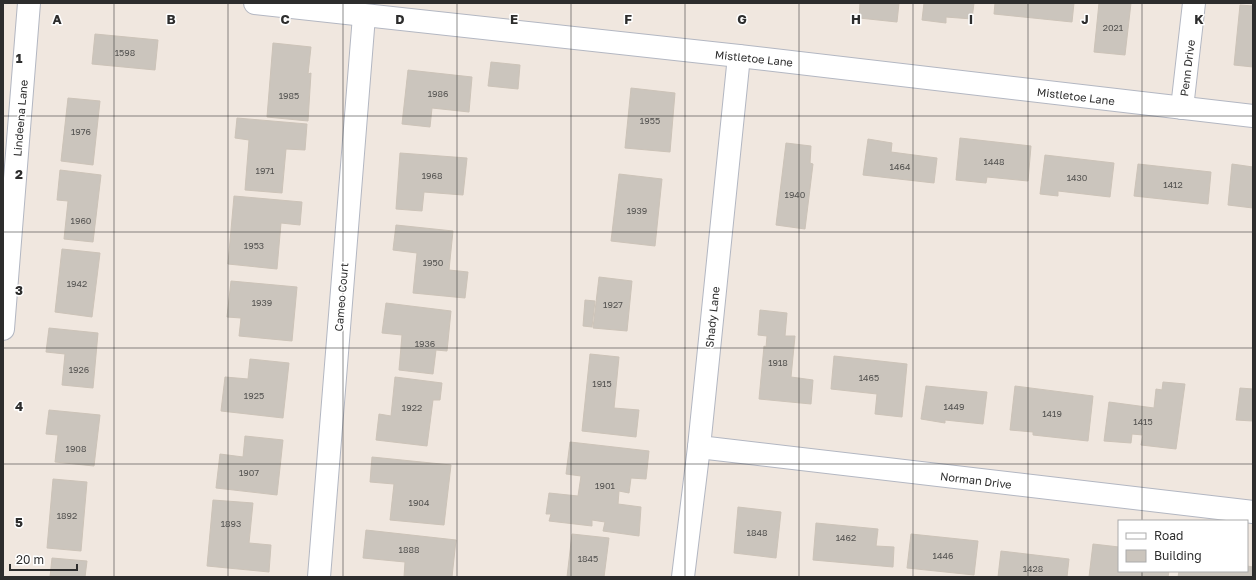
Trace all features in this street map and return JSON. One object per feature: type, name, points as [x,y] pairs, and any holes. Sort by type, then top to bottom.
[{"type":"street","name":"Lindeena Lane","points":[[3,329],[29,3]]},
{"type":"street","name":"Mistletoe Lane","points":[[255,3],[739,56],[1253,116]]},
{"type":"street","name":"Penn Drive","points":[[1182,108],[1194,3]]},
{"type":"street","name":"Cameo Court","points":[[319,577],[364,16]]},
{"type":"street","name":"Shady Lane","points":[[683,577],[699,447],[739,56]]},
{"type":"street","name":"Norman Drive","points":[[699,447],[1253,512]]},
{"type":"building","points":[[860,3],[899,3],[897,22],[859,18]]},
{"type":"building","points":[[924,3],[974,3],[972,19],[946,17],[946,23],[922,20]]},
{"type":"building","points":[[995,3],[1074,3],[1072,22],[994,14]]},
{"type":"building","points":[[1099,3],[1131,3],[1125,55],[1094,52]]},
{"type":"building","points":[[1240,5],[1253,6],[1253,67],[1234,65]]},
{"type":"building","points":[[95,34],[158,40],[155,70],[92,64]]},
{"type":"building","points":[[273,43],[311,47],[308,74],[311,73],[308,121],[267,117]]},
{"type":"building","points":[[491,62],[520,65],[518,89],[488,86]]},
{"type":"building","points":[[408,70],[472,77],[469,112],[432,108],[430,127],[402,124]]},
{"type":"building","points":[[631,88],[675,93],[670,152],[625,148]]},
{"type":"building","points":[[68,98],[100,101],[93,165],[61,161]]},
{"type":"building","points":[[237,118],[307,124],[305,150],[286,149],[282,193],[245,190],[249,140],[235,138]]},
{"type":"building","points":[[960,138],[1031,146],[1028,181],[987,177],[986,183],[956,180]]},
{"type":"building","points":[[868,139],[892,143],[891,152],[937,158],[934,183],[863,175]]},
{"type":"building","points":[[786,143],[811,146],[810,163],[813,164],[805,229],[776,225]]},
{"type":"building","points":[[400,153],[467,158],[463,195],[424,192],[422,211],[396,209]]},
{"type":"building","points":[[1045,155],[1114,163],[1110,197],[1058,191],[1058,196],[1040,194]]},
{"type":"building","points":[[1138,164],[1211,172],[1208,204],[1134,196]]},
{"type":"building","points":[[1232,164],[1253,167],[1253,208],[1228,205]]},
{"type":"building","points":[[60,170],[101,175],[93,242],[64,239],[68,201],[57,200]]},
{"type":"building","points":[[619,174],[662,179],[655,246],[611,241]]},
{"type":"building","points":[[234,196],[302,202],[300,225],[281,223],[277,269],[228,264]]},
{"type":"building","points":[[396,225],[453,231],[449,270],[468,272],[465,298],[413,293],[417,253],[393,250]]},
{"type":"building","points":[[62,249],[100,253],[92,317],[55,312]]},
{"type":"building","points":[[599,277],[632,281],[627,331],[593,328]]},
{"type":"building","points":[[231,281],[297,287],[292,341],[239,336],[241,318],[227,317]]},
{"type":"building","points":[[585,300],[595,301],[592,327],[583,326]]},
{"type":"building","points":[[386,303],[451,311],[447,351],[436,350],[433,374],[399,370],[402,335],[382,333]]},
{"type":"building","points":[[760,310],[787,313],[785,336],[795,336],[791,377],[813,380],[811,404],[759,399],[764,346],[766,347],[767,336],[758,335]]},
{"type":"building","points":[[49,328],[98,333],[93,388],[62,385],[65,354],[46,352]]},
{"type":"building","points":[[590,354],[619,357],[614,408],[639,410],[636,437],[582,431]]},
{"type":"building","points":[[834,356],[907,364],[902,417],[875,414],[877,394],[831,389]]},
{"type":"building","points":[[250,359],[289,363],[283,418],[221,411],[225,377],[248,379]]},
{"type":"building","points":[[395,377],[442,383],[440,400],[433,400],[427,446],[376,440],[379,414],[391,416]]},
{"type":"building","points":[[1163,382],[1185,384],[1176,449],[1141,445],[1143,435],[1132,434],[1131,443],[1104,441],[1109,402],[1154,408],[1156,389],[1162,390]]},
{"type":"building","points":[[926,386],[987,392],[983,424],[945,420],[945,423],[921,419]]},
{"type":"building","points":[[1015,386],[1093,396],[1088,441],[1033,435],[1033,432],[1010,430]]},
{"type":"building","points":[[1240,388],[1253,389],[1253,421],[1236,420]]},
{"type":"building","points":[[49,410],[100,415],[94,466],[55,462],[58,435],[46,434]]},
{"type":"building","points":[[245,436],[283,440],[277,495],[216,488],[220,454],[243,457]]},
{"type":"building","points":[[570,442],[649,451],[646,479],[631,478],[629,493],[619,491],[618,504],[641,507],[639,536],[603,531],[605,522],[592,520],[592,526],[549,521],[551,514],[546,514],[549,493],[578,496],[581,476],[566,474]]},
{"type":"building","points":[[372,457],[451,465],[444,525],[390,520],[394,484],[370,482]]},
{"type":"building","points":[[53,479],[87,482],[81,551],[47,548]]},
{"type":"building","points":[[213,500],[253,503],[249,543],[271,545],[269,572],[207,566]]},
{"type":"building","points":[[738,507],[781,512],[776,558],[734,553]]},
{"type":"building","points":[[816,523],[878,529],[876,546],[894,547],[893,567],[813,560]]},
{"type":"building","points":[[366,530],[456,540],[452,577],[404,577],[405,562],[363,558]]},
{"type":"building","points":[[572,534],[609,538],[604,577],[567,577]]},
{"type":"building","points":[[911,534],[978,541],[974,575],[907,568]]},
{"type":"building","points":[[1093,544],[1118,547],[1118,572],[1169,572],[1168,577],[1089,577]]},
{"type":"building","points":[[1001,551],[1069,559],[1067,577],[998,577]]},
{"type":"building","points":[[52,558],[87,561],[85,577],[50,577]]},
{"type":"building","points":[[1248,566],[1253,567],[1253,577],[1178,577],[1179,572],[1248,572]]}]
